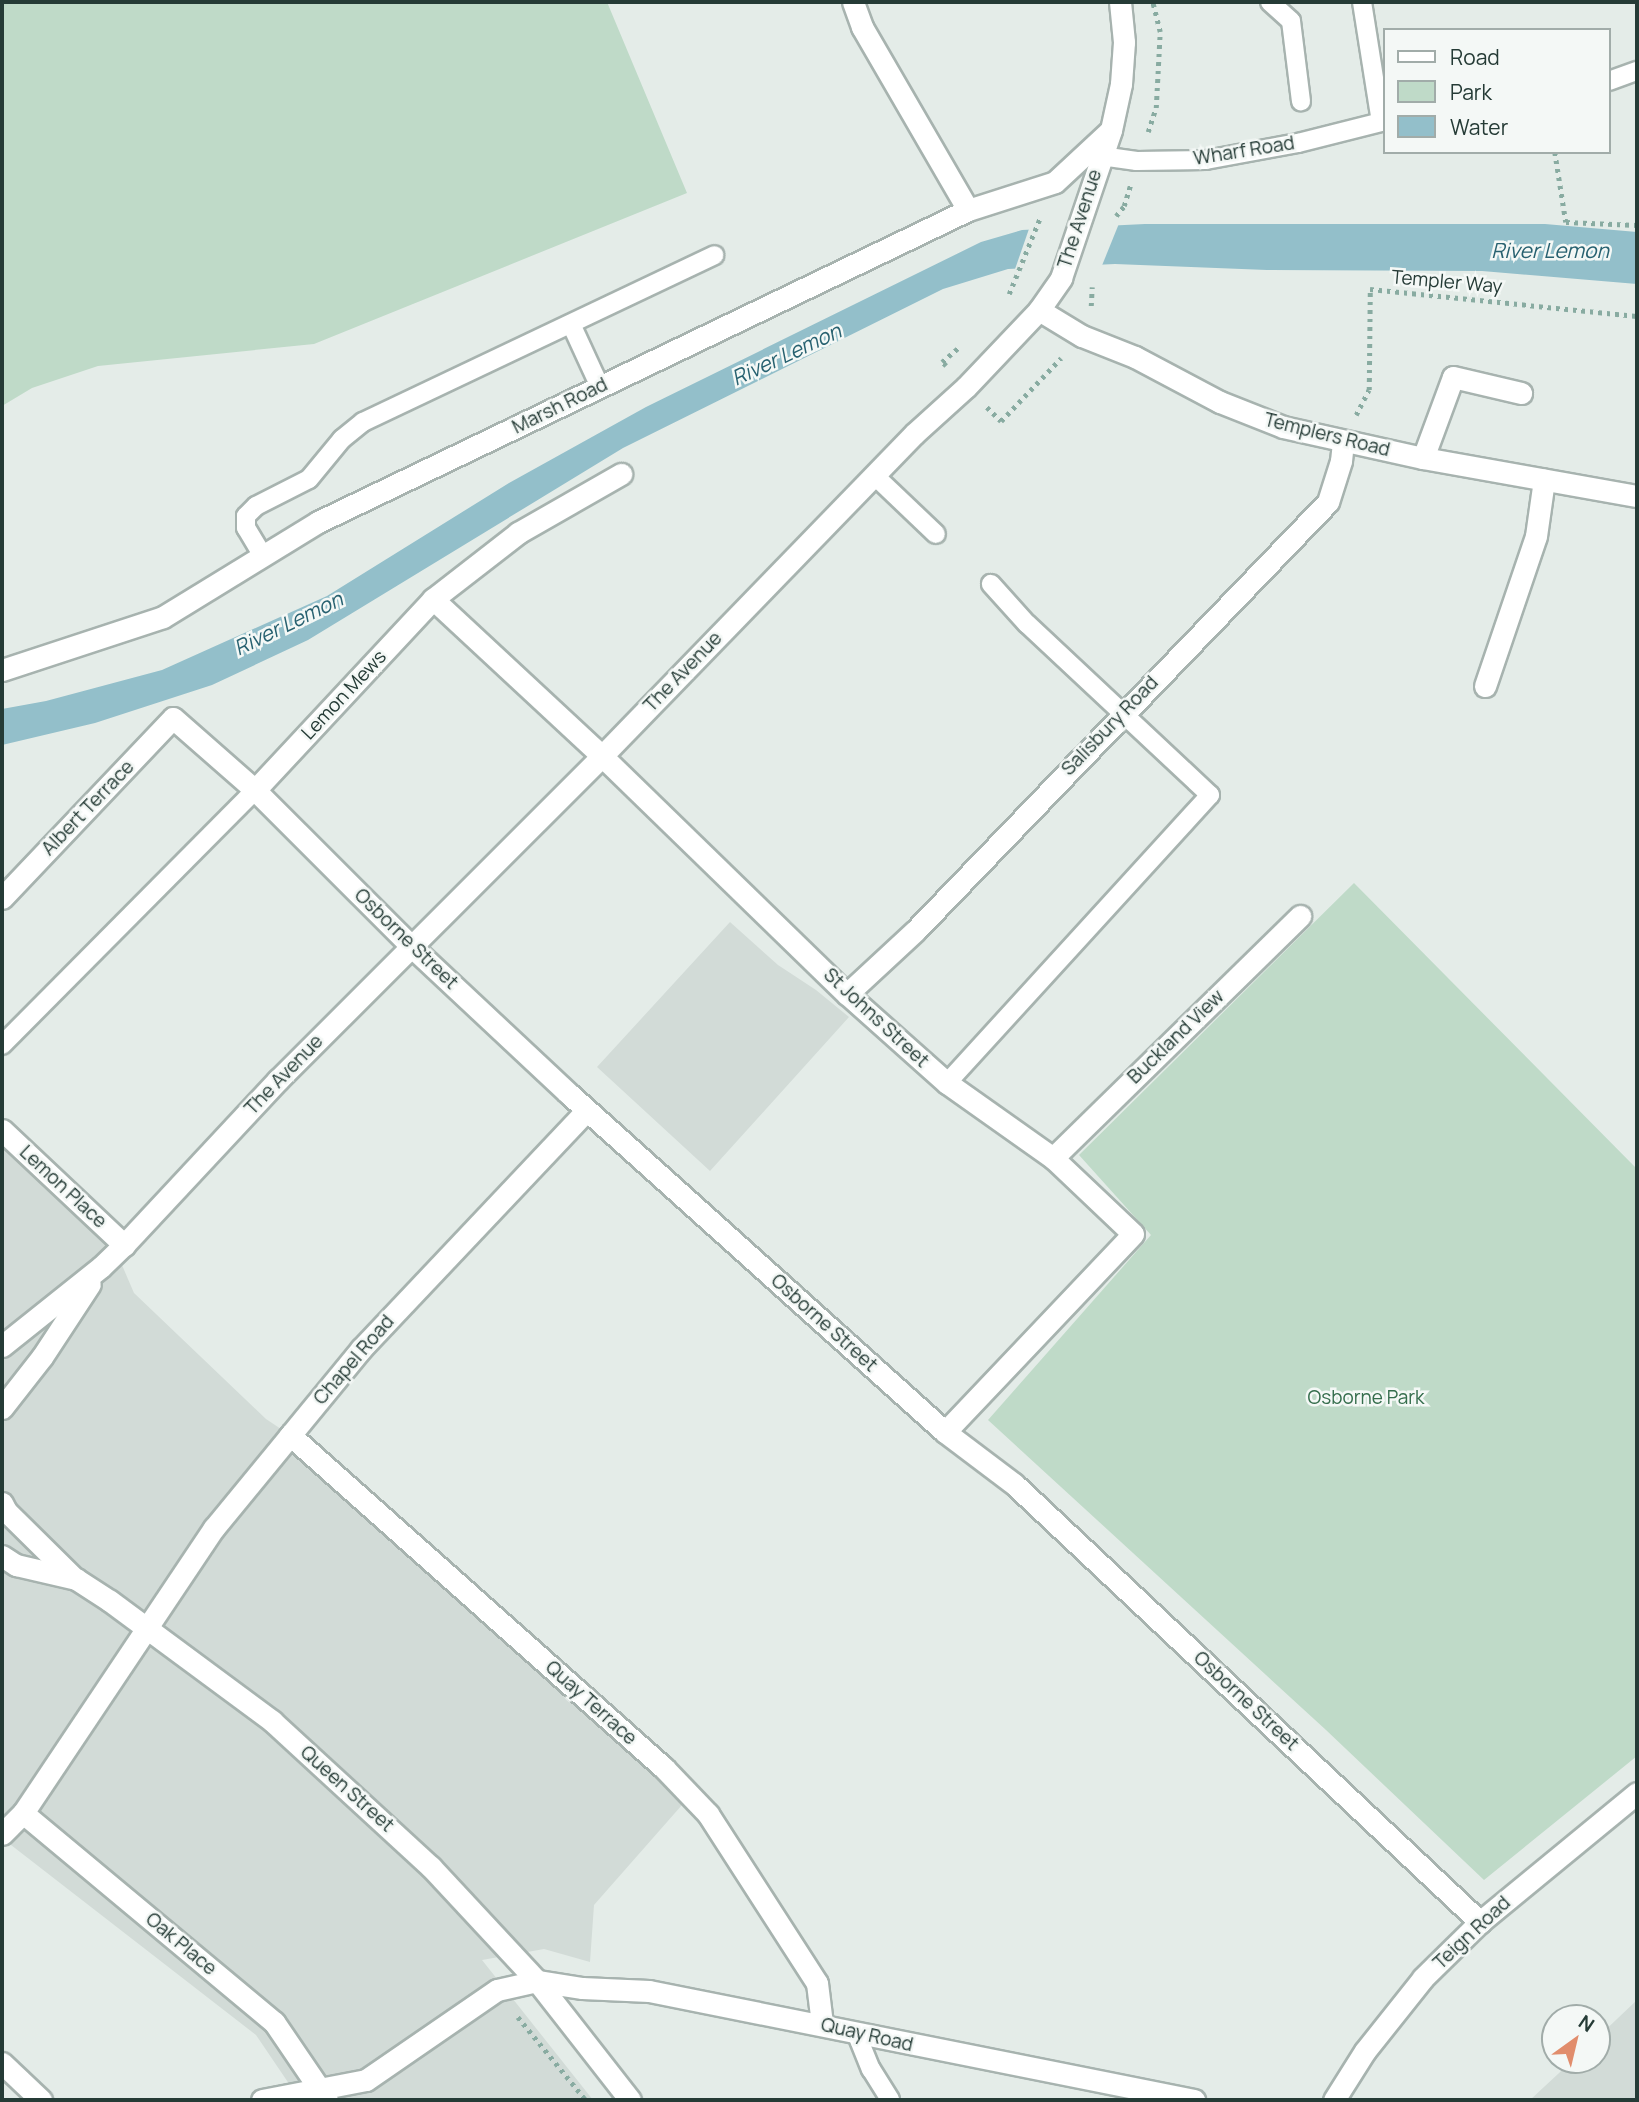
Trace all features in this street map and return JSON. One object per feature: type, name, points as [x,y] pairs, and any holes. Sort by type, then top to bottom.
[{"type":"street","points":[[853,2],[862,27],[968,210]]},
{"type":"street","name":"The Avenue","points":[[2,1346],[101,1267],[124,1245],[278,1080],[602,756],[1039,310],[1061,278],[1077,222],[1111,130],[1121,84],[1124,42],[1120,2]]},
{"type":"street","name":"Marsh Road","points":[[2,670],[163,617],[318,522],[968,210],[1055,182],[1111,130]]},
{"type":"street","name":"Templers Road","points":[[1039,310],[1082,336],[1135,357],[1220,402],[1283,427],[1423,458],[1637,496]]},
{"type":"street","points":[[1423,458],[1453,377],[1521,393]]},
{"type":"street","name":"Salisbury Road","points":[[848,994],[915,931],[1328,502],[1341,461],[1343,441]]},
{"type":"street","name":"Lemon Mews","points":[[255,790],[433,599],[518,533],[621,474]]},
{"type":"street","points":[[1485,686],[1536,536],[1544,480]]},
{"type":"street","name":"St Johns Street","points":[[433,599],[602,756],[848,994],[947,1083],[1053,1158],[1133,1234],[946,1432]]},
{"type":"street","name":"Osborne Street","points":[[173,718],[255,790],[411,946],[586,1111],[946,1432],[1014,1484],[1480,1922]]},
{"type":"street","name":"Albert Terrace","points":[[2,898],[173,718]]},
{"type":"street","name":"Buckland View","points":[[1053,1158],[1300,916]]},
{"type":"street","name":"Chapel Road","points":[[145,1630],[214,1528],[361,1349],[586,1111]]},
{"type":"street","name":"Lemon Place","points":[[2,1130],[124,1245]]},
{"type":"street","name":"The Avenue","points":[[2,1408],[42,1357],[101,1267]]},
{"type":"street","name":"Quay Terrace","points":[[290,1434],[664,1768],[708,1814],[817,1983],[822,2024]]},
{"type":"street","points":[[2,1503],[6,1511],[76,1580]]},
{"type":"street","name":"Queen Street","points":[[2,1556],[16,1565],[76,1580],[110,1601],[145,1630],[272,1721],[431,1867],[537,1981],[630,2100]]},
{"type":"street","points":[[2,1834],[23,1814],[145,1630]]},
{"type":"street","name":"Teign Road","points":[[1335,2100],[1365,2051],[1423,1978],[1480,1922],[1637,1793]]},
{"type":"street","name":"Oak Place","points":[[23,1814],[274,2022],[324,2096]]},
{"type":"street","points":[[262,2100],[324,2096],[366,2080],[497,1990],[537,1981]]},
{"type":"street","name":"Quay Road","points":[[537,1981],[582,1988],[649,1992],[822,2024],[857,2035],[1194,2100]]},
{"type":"street","points":[[2,2063],[41,2100]]},
{"type":"lane","points":[[1270,2],[1291,22],[1301,100]]},
{"type":"lane","points":[[1362,2],[1383,121]]},
{"type":"lane","points":[[1611,80],[1636,74]]},
{"type":"lane","name":"Wharf Road","points":[[1101,156],[1137,161],[1206,160],[1298,144],[1383,121]]},
{"type":"lane","points":[[263,556],[246,528],[246,516],[256,506],[309,479],[342,439],[363,422],[714,255]]},
{"type":"lane","points":[[570,324],[600,387]]},
{"type":"lane","points":[[875,476],[936,534]]},
{"type":"lane","points":[[947,1083],[1210,795],[1027,624],[991,584]]},
{"type":"lane","points":[[2,1045],[255,790]]},
{"type":"lane","points":[[857,2035],[871,2069],[890,2100]]},
{"type":"path","points":[[1555,154],[1566,222],[1637,225]]},
{"type":"path","points":[[1017,280],[1038,224]]},
{"type":"path","name":"Templer Way","points":[[1343,441],[1369,390],[1370,289],[1637,316]]},
{"type":"path","points":[[1001,421],[1082,336]]},
{"type":"path","points":[[497,1990],[586,2100]]},
{"type":"shaded area","points":[[730,922],[778,965],[816,990],[849,1017],[710,1171],[597,1067]]},
{"type":"shaded area","points":[[2,1121],[97,1207],[134,1293],[266,1419],[290,1435],[689,1797],[594,1905],[590,1962],[544,1949],[482,1960],[593,2100],[300,2100],[256,2035],[2,1838]]},
{"type":"shaded area","points":[[1637,2000],[1637,2100],[1530,2100],[1558,2074],[1611,2074],[1611,2025]]},
{"type":"green space","points":[[2,2],[607,2],[687,193],[314,344],[98,366],[32,388],[2,406]]},
{"type":"green space","name":"Osborne Park","points":[[1354,883],[1637,1169],[1637,1756],[1484,1880],[1326,1730],[988,1420],[1151,1235],[1079,1155]]},
{"type":"water","name":"River Lemon","points":[[1145,224],[1545,224],[1637,232],[1637,284],[1482,271],[1267,270],[1115,264],[1008,269],[943,289],[623,448],[308,640],[212,685],[95,723],[2,745],[2,709],[46,701],[162,670],[327,596],[509,483],[646,407],[981,242],[1022,230]]},
{"type":"pier","points":[[1120,221],[1101,268],[1014,272],[1030,226]]}]
